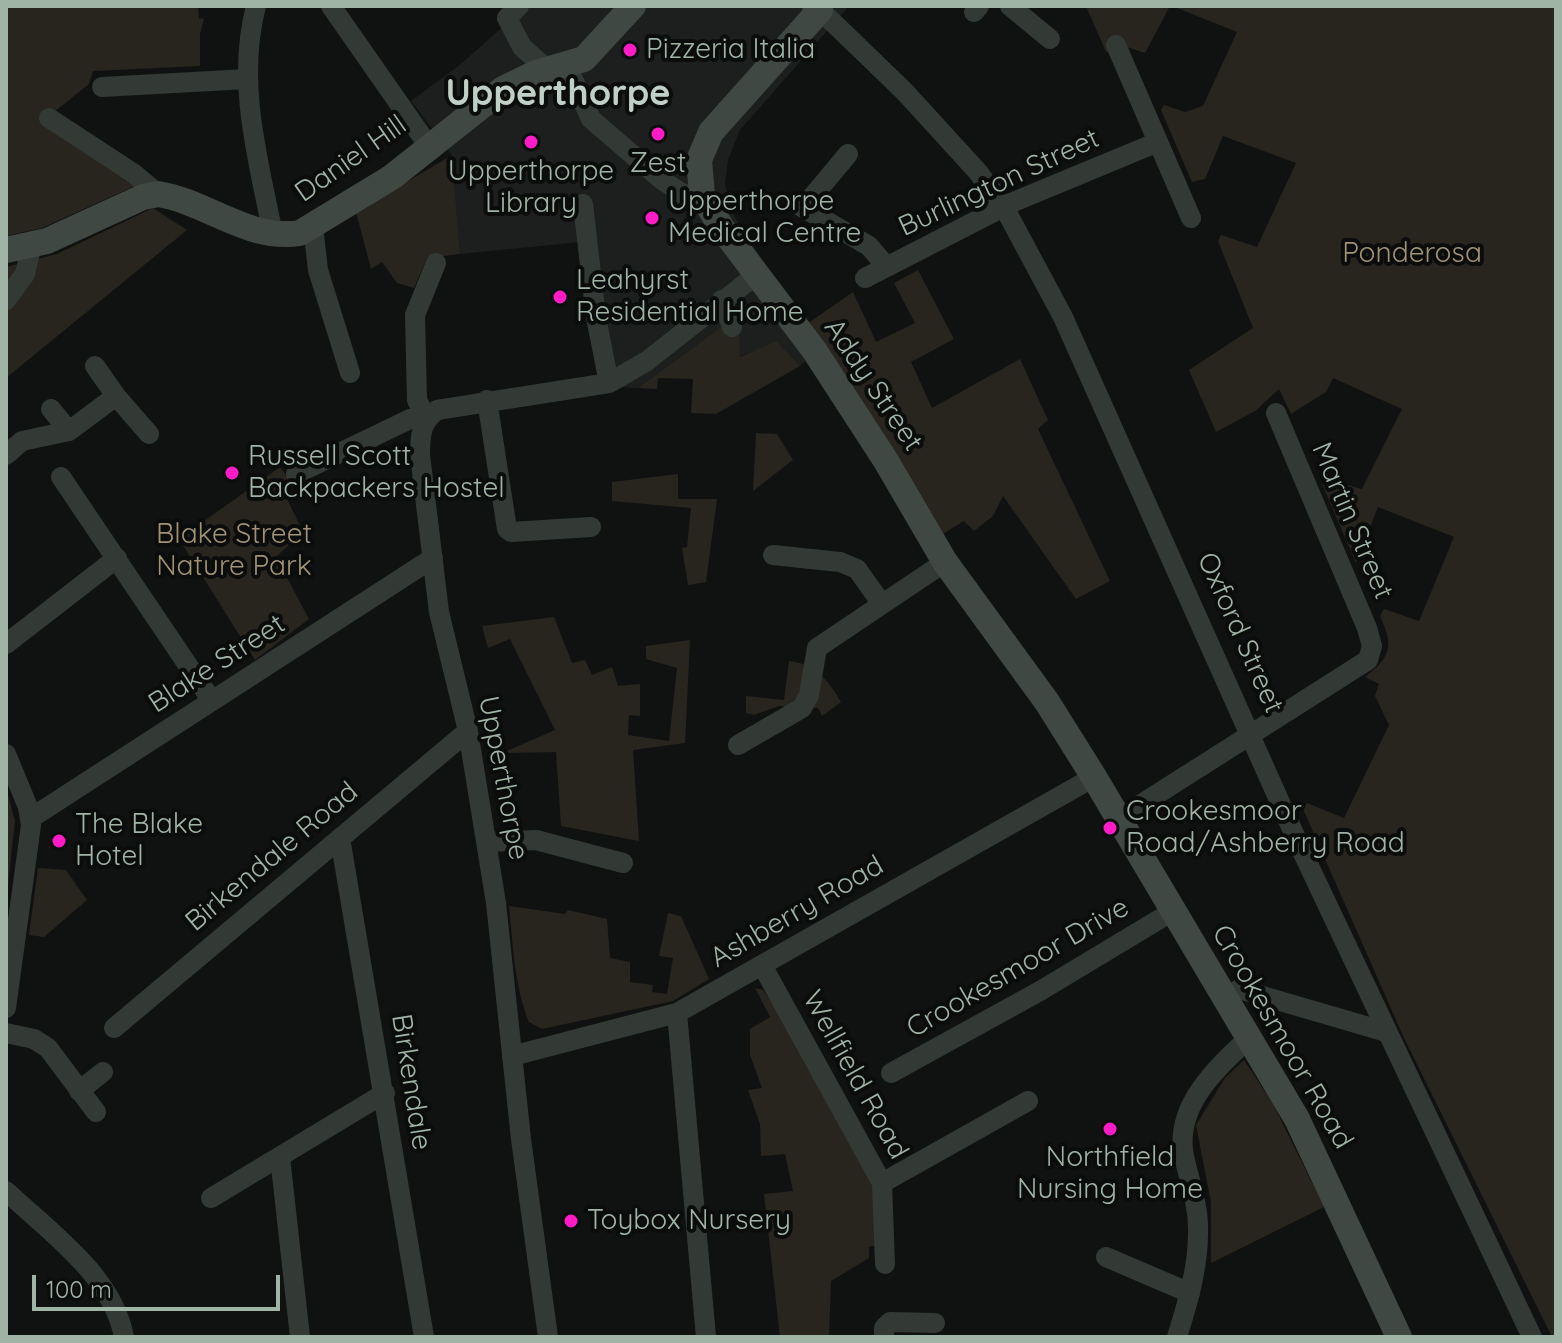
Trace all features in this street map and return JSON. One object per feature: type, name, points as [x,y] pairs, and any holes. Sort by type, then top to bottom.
[{"type":"street","points":[[256,6],[248,47],[247,79],[273,234]]},
{"type":"street","points":[[331,6],[428,145]]},
{"type":"street","name":"Daniel Hill","points":[[158,194],[273,234],[300,233],[392,177],[428,145],[503,89],[584,59],[633,6]]},
{"type":"street","points":[[1010,6],[1050,39]]},
{"type":"street","points":[[513,12],[522,47],[558,68],[591,119],[662,180],[683,194],[702,195],[699,160],[711,132],[817,8]]},
{"type":"street","name":"Oxford Street","points":[[817,8],[952,141],[1004,207],[1063,317],[1274,790],[1532,1337]]},
{"type":"street","points":[[1116,45],[1191,218]]},
{"type":"street","points":[[102,87],[247,79]]},
{"type":"street","points":[[49,118],[158,194]]},
{"type":"street","name":"Burlington Street","points":[[865,278],[1004,207],[1158,142]]},
{"type":"street","points":[[848,154],[800,206],[869,246],[886,266]]},
{"type":"street","points":[[6,250],[47,241],[143,197],[158,194]]},
{"type":"street","name":"Addy Street","points":[[702,195],[756,275],[814,350],[886,461],[945,562],[1047,702],[1094,777]]},
{"type":"street","points":[[583,204],[596,317],[609,383]]},
{"type":"street","points":[[313,226],[318,270],[350,373]]},
{"type":"street","points":[[6,300],[25,274],[32,244]]},
{"type":"street","points":[[426,418],[417,400],[415,315],[436,263]]},
{"type":"street","points":[[296,474],[410,419],[426,418],[437,410],[609,383],[647,361],[756,275]]},
{"type":"street","points":[[722,300],[732,327]]},
{"type":"street","points":[[95,366],[149,434]]},
{"type":"street","points":[[6,455],[22,441],[69,431],[116,396]]},
{"type":"street","points":[[487,400],[507,529],[511,532],[591,527]]},
{"type":"street","points":[[51,409],[69,431]]},
{"type":"street","name":"Martin Street","points":[[1250,735],[1368,660],[1372,652],[1367,628],[1276,413]]},
{"type":"street","name":"Upperthorpe","points":[[426,418],[421,430],[420,455],[439,612],[468,731],[487,842],[548,1337]]},
{"type":"street","points":[[61,477],[212,701]]},
{"type":"street","points":[[773,555],[840,562],[857,569],[882,604]]},
{"type":"street","points":[[6,644],[117,558]]},
{"type":"street","name":"Blake Street","points":[[31,818],[433,558]]},
{"type":"street","points":[[738,745],[802,708],[809,695],[817,648],[945,562]]},
{"type":"street","name":"Birkendale Road","points":[[114,1028],[468,731]]},
{"type":"street","points":[[1118,819],[1250,735]]},
{"type":"street","points":[[6,754],[31,818],[29,861],[6,1008]]},
{"type":"street","name":"Crookesmoor Road","points":[[1094,777],[1297,1119],[1399,1337]]},
{"type":"street","name":"Ashberry Road","points":[[512,1056],[677,1013],[1094,777]]},
{"type":"street","name":"Birkendale","points":[[340,838],[424,1337]]},
{"type":"street","points":[[487,842],[536,840],[623,863]]},
{"type":"street","name":"Crookesmoor Drive","points":[[891,1073],[1040,991],[1173,911]]},
{"type":"street","name":"Wellfield Road","points":[[762,965],[882,1183],[885,1264]]},
{"type":"street","points":[[1239,989],[1386,1032]]},
{"type":"street","points":[[677,1013],[706,1337]]},
{"type":"street","points":[[6,1033],[34,1039],[48,1048],[96,1112]]},
{"type":"street","points":[[1177,1337],[1190,1293],[1199,1228],[1181,1132],[1186,1114],[1201,1090],[1226,1059],[1249,1038]]},
{"type":"street","points":[[79,1091],[103,1072]]},
{"type":"street","points":[[211,1198],[385,1093]]},
{"type":"street","points":[[882,1183],[1028,1101]]},
{"type":"street","points":[[280,1157],[300,1337]]},
{"type":"street","points":[[6,1191],[103,1286],[117,1308],[124,1337]]},
{"type":"street","points":[[1106,1257],[1190,1293]]},
{"type":"street","points":[[884,1337],[884,1328],[890,1322],[935,1323]]},
{"type":"shaded area","points":[[526,6],[849,6],[740,130],[728,160],[725,185],[735,218],[819,347],[800,366],[776,342],[739,357],[721,327],[638,388],[620,387],[591,241],[460,254],[452,155],[411,101],[461,64]]},
{"type":"green space","points":[[6,6],[198,6],[199,18],[204,19],[200,34],[200,66],[93,71],[89,84],[54,112],[139,184],[42,228],[6,236]]},
{"type":"green space","points":[[1086,6],[1170,6],[1145,53],[1127,47],[1106,52]]},
{"type":"green space","name":"Ponderosa","points":[[1172,6],[1556,6],[1556,1337],[1552,1337],[1404,1038],[1303,809],[1307,803],[1344,818],[1389,725],[1375,696],[1379,684],[1365,677],[1388,650],[1387,635],[1380,616],[1384,609],[1419,621],[1454,537],[1378,507],[1356,563],[1322,484],[1328,480],[1362,489],[1402,409],[1333,378],[1326,392],[1291,414],[1279,389],[1255,411],[1216,432],[1189,370],[1253,328],[1218,241],[1221,235],[1257,247],[1296,163],[1223,136],[1205,179],[1192,182],[1161,110],[1164,105],[1185,112],[1203,106],[1237,32]]},
{"type":"green space","points":[[452,155],[460,254],[427,258],[414,288],[397,283],[382,262],[371,269],[356,212]]},
{"type":"green space","points":[[153,208],[187,230],[6,378],[6,267],[57,254]]},
{"type":"green space","points":[[918,270],[954,339],[911,362],[932,408],[1020,359],[1048,420],[1038,429],[1110,581],[1076,599],[1003,496],[993,516],[974,531],[964,521],[941,535],[804,326],[853,292],[876,342],[915,323],[894,283]]},
{"type":"green space","points":[[721,327],[739,330],[740,357],[776,341],[800,366],[716,414],[691,413],[693,379],[658,378],[657,389],[638,388]]},
{"type":"green space","points":[[756,433],[777,434],[793,460],[753,491]]},
{"type":"green space","name":"Blake Street Nature Park","points":[[280,467],[290,481],[288,501],[303,532],[276,557],[309,619],[255,660],[179,539]]},
{"type":"green space","points":[[678,474],[678,499],[717,499],[706,582],[688,585],[682,548],[687,547],[691,508],[612,501],[612,482]]},
{"type":"green space","points":[[554,617],[572,663],[585,660],[592,675],[612,667],[618,686],[640,684],[640,716],[629,715],[628,735],[669,741],[677,668],[646,659],[646,646],[690,640],[685,743],[633,750],[639,841],[561,826],[556,752],[502,753],[555,730],[510,639],[488,648],[482,626]]},
{"type":"green space","points":[[789,661],[814,669],[841,702],[822,716],[818,708],[779,706],[754,715],[746,713],[746,696],[784,700]]},
{"type":"green space","points":[[6,787],[15,821],[6,904]]},
{"type":"green space","points":[[38,868],[66,870],[87,900],[44,937],[29,935]]},
{"type":"green space","points":[[509,906],[565,914],[568,910],[607,919],[610,958],[630,962],[630,982],[653,985],[652,992],[667,994],[673,958],[659,956],[668,913],[681,916],[709,979],[673,1001],[542,1029],[529,1022],[520,994]]},
{"type":"green space","points":[[755,988],[763,990],[773,1004],[873,1181],[876,1245],[869,1247],[869,1258],[831,1281],[829,1337],[780,1337],[764,1194],[793,1191],[785,1154],[761,1156],[760,1124],[748,1090],[762,1088],[750,1055],[750,1029],[770,1017]]},
{"type":"green space","points":[[1244,1060],[1272,1102],[1324,1207],[1211,1263],[1211,1202],[1196,1125],[1225,1078]]},
{"type":"place","name":"Pizzeria Italia","points":[[630,50]]},
{"type":"place","name":"Zest","points":[[658,134]]},
{"type":"place","name":"Upperthorpe Library","points":[[531,142]]},
{"type":"place","name":"Upperthorpe Medical Centre","points":[[652,218]]},
{"type":"place","name":"Leahyrst Residential Home","points":[[560,297]]},
{"type":"place","name":"Russell Scott Backpackers Hostel","points":[[232,473]]},
{"type":"place","name":"Crookesmoor Road/Ashberry Road","points":[[1110,828]]},
{"type":"place","name":"The Blake Hotel","points":[[59,841]]},
{"type":"place","name":"Northfield Nursing Home","points":[[1110,1129]]},
{"type":"place","name":"Toybox Nursery","points":[[571,1221]]},
{"type":"district","name":"Upperthorpe","points":[[558,94]]}]
